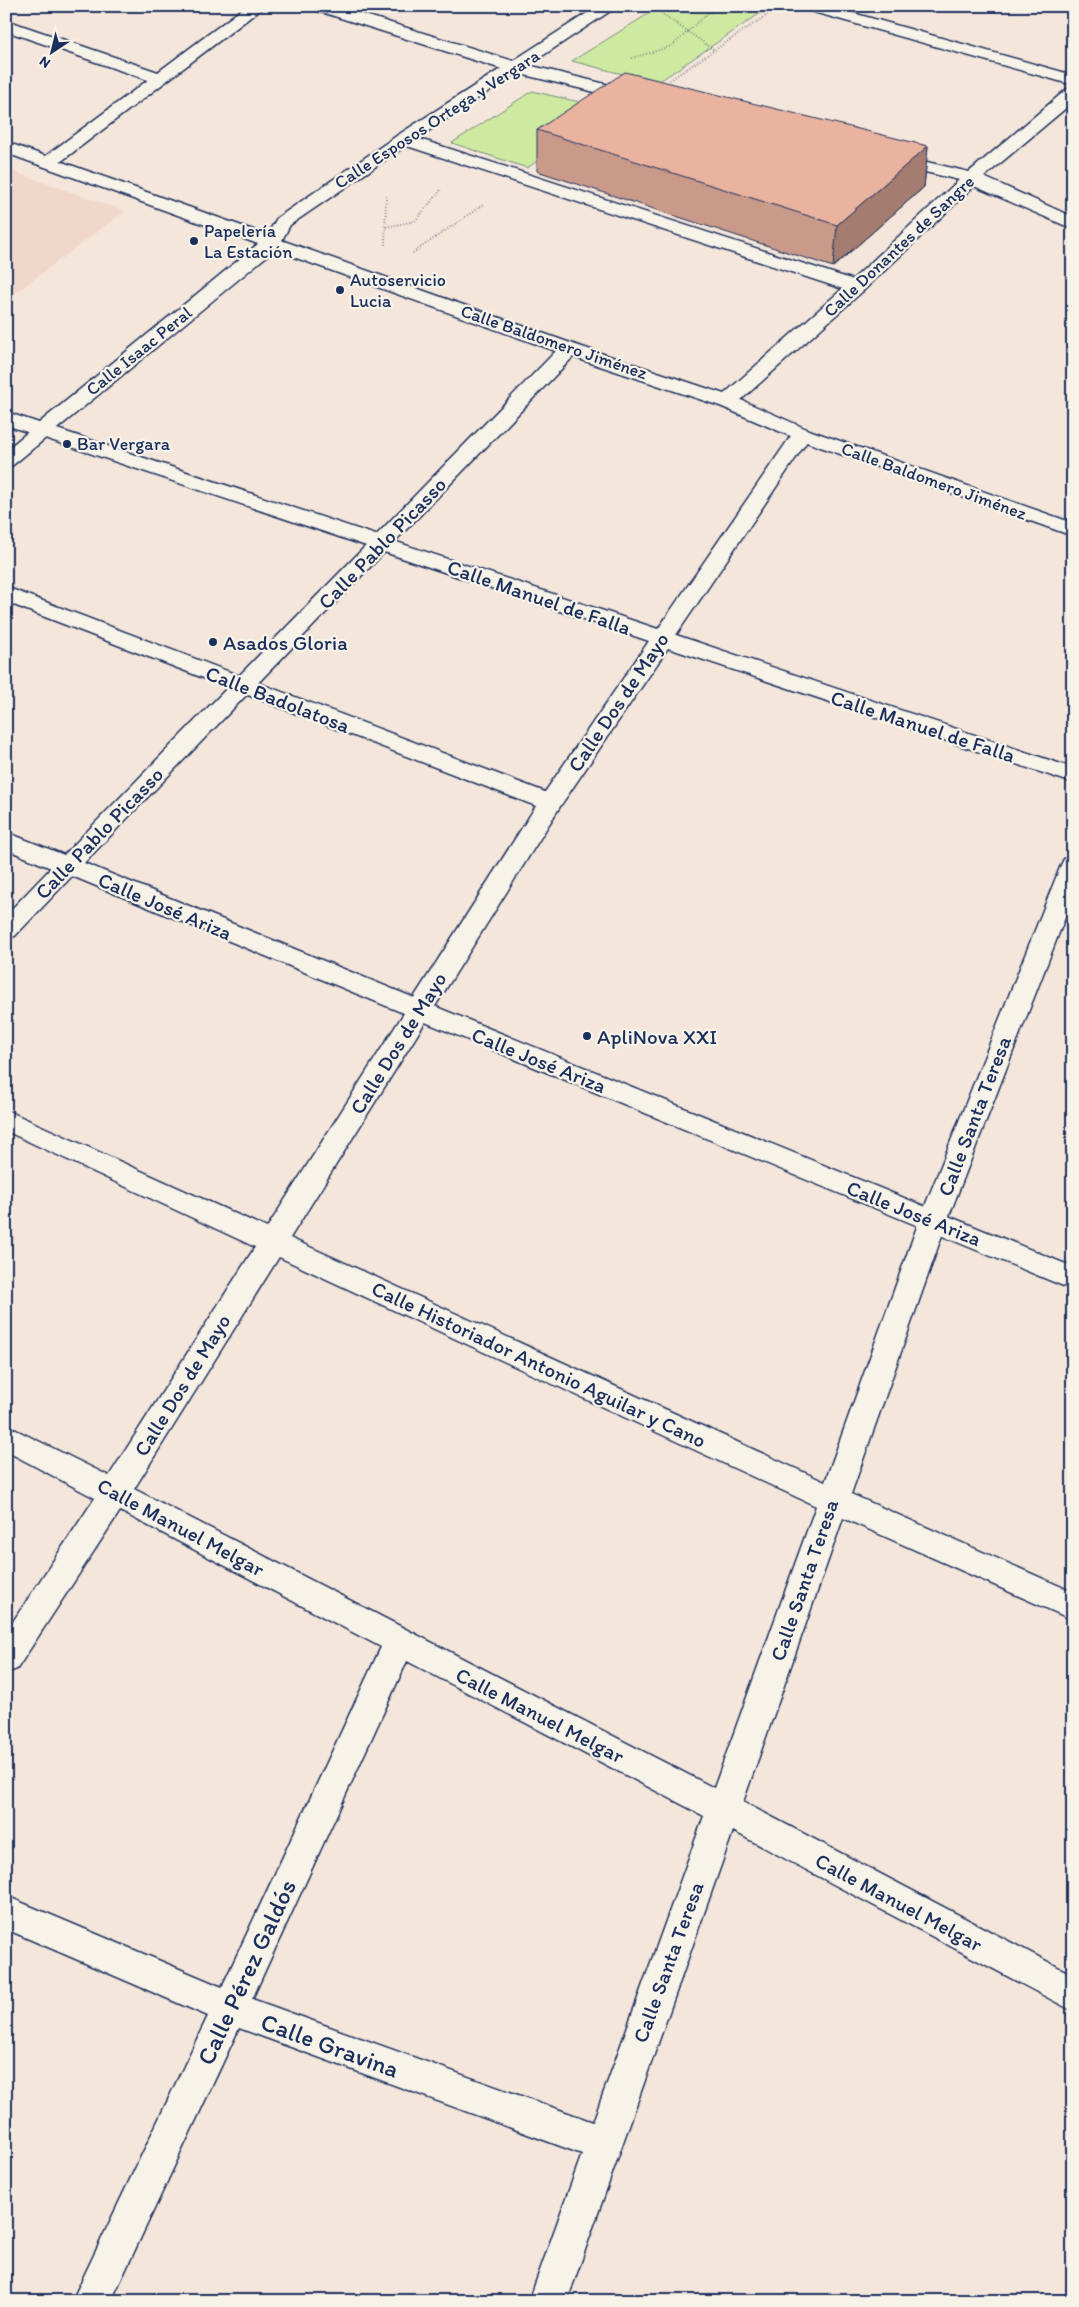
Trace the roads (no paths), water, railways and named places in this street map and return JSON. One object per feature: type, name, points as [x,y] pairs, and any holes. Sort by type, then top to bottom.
[{"type":"street","points":[[49,162],[257,6]]},
{"type":"street","points":[[318,6],[514,67],[648,99]]},
{"type":"street","name":"Calle Esposos Ortega y Vergara","points":[[272,242],[283,222],[404,138],[610,6]]},
{"type":"street","points":[[809,6],[1073,80]]},
{"type":"street","points":[[6,25],[160,79]]},
{"type":"street","name":"Calle Donantes de Sangre","points":[[727,402],[856,287],[972,178],[1073,93]]},
{"type":"street","points":[[404,138],[856,287]]},
{"type":"street","name":"Calle Baldomero Jiménez","points":[[6,147],[569,349],[727,402],[802,434],[1073,530]]},
{"type":"street","points":[[875,155],[972,178],[1073,224]]},
{"type":"street","name":"Calle Isaac Peral","points":[[6,461],[41,430],[272,242]]},
{"type":"street","name":"Calle Pablo Picasso","points":[[6,930],[242,684],[382,544],[569,349]]},
{"type":"street","name":"Calle Manuel de Falla","points":[[6,418],[1073,776]]},
{"type":"street","name":"Calle Dos de Mayo","points":[[6,1658],[115,1493],[550,803],[802,434]]},
{"type":"street","name":"Calle Badolatosa","points":[[6,594],[550,803]]},
{"type":"street","name":"Calle José Ariza","points":[[6,840],[1073,1279]]},
{"type":"street","name":"Calle Santa Teresa","points":[[548,2301],[832,1499],[933,1221],[1073,865]]},
{"type":"street","name":"Calle Historiador Antonio Aguilar y Cano","points":[[6,1120],[832,1499],[1073,1607]]},
{"type":"street","name":"Calle Manuel Melgar","points":[[6,1436],[723,1809],[1073,1994]]},
{"type":"street","name":"Calle Pérez Galdós","points":[[91,2301],[230,2008],[399,1642]]},
{"type":"street","name":"Calle Gravina","points":[[6,1912],[230,2008],[603,2144]]},
{"type":"place","name":"Papelería La Estación","points":[[194,241]]},
{"type":"place","name":"Autoservicio Lucia","points":[[340,290]]},
{"type":"place","name":"Bar Vergara","points":[[67,444]]},
{"type":"place","name":"Asados Gloria","points":[[213,642]]},
{"type":"place","name":"ApliNova XXI","points":[[587,1036]]}]
